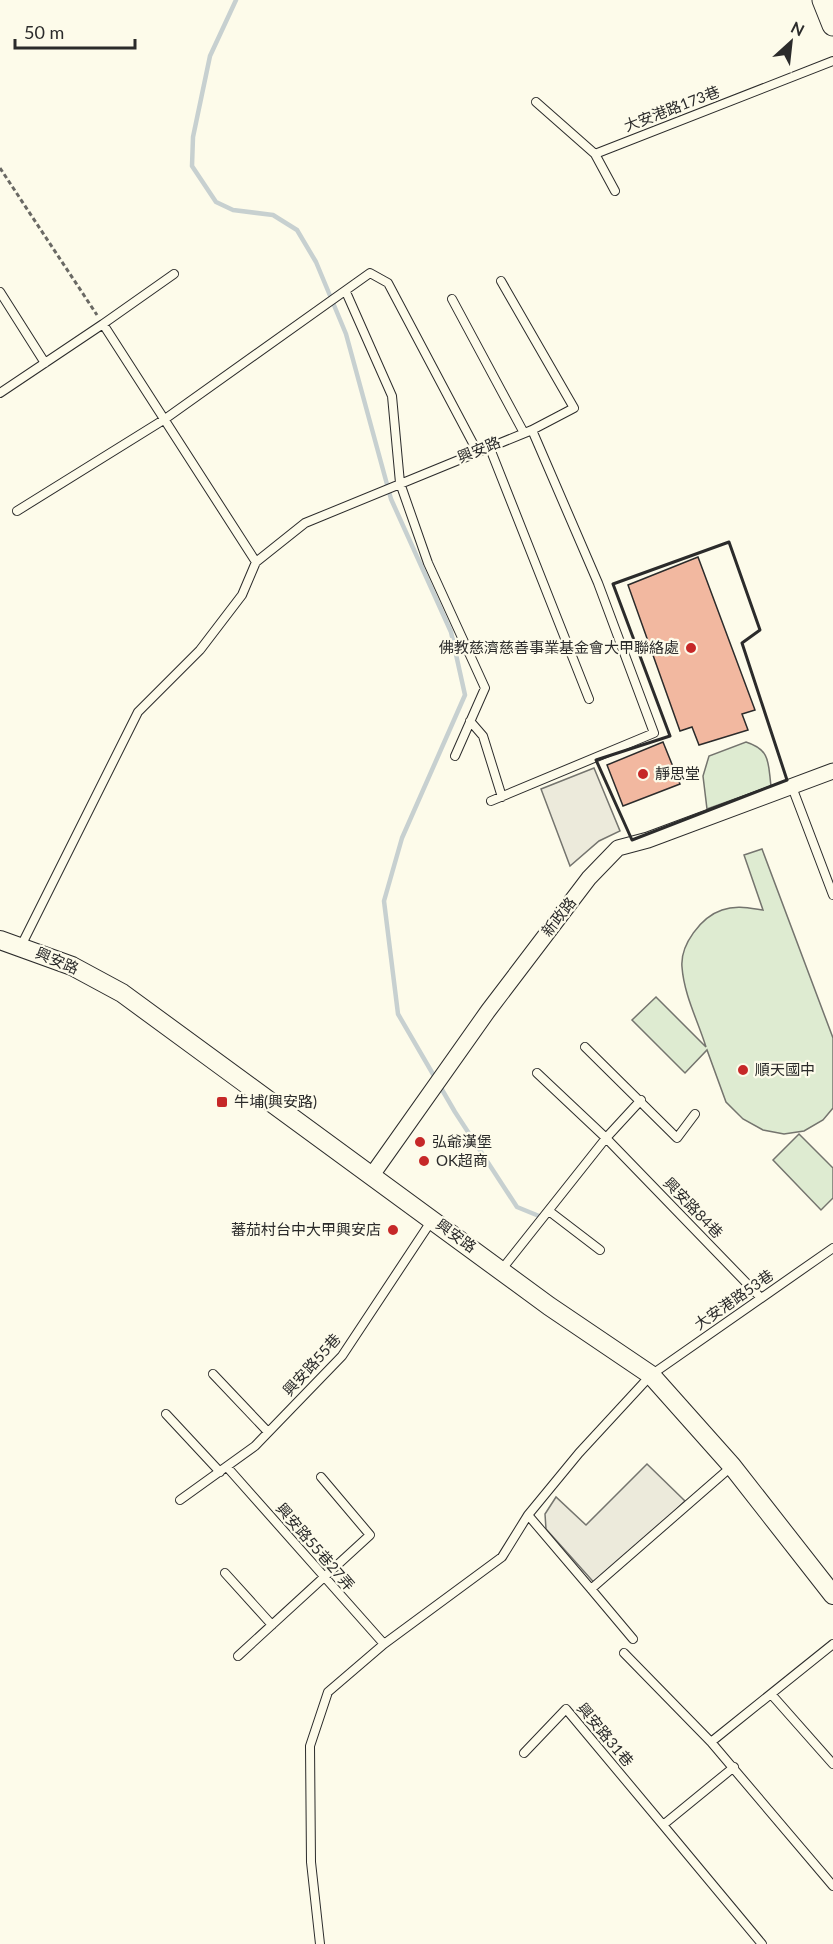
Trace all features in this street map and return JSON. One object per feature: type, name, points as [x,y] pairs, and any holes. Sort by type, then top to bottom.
[{"type":"main road","points":[[823,0],[833,25]]},
{"type":"street","name":"新政路","points":[[372,1175],[539,941],[589,878],[618,848],[648,840],[833,771]]},
{"type":"street","name":"興安路","points":[[0,940],[72,966],[122,993],[502,1269],[549,1306],[651,1375],[732,1466],[833,1595]]},
{"type":"lane","name":"大安港路173巷","points":[[595,154],[833,61]]},
{"type":"lane","points":[[536,102],[595,154],[615,191]]},
{"type":"lane","points":[[17,511],[165,419],[370,273],[388,284],[477,451]]},
{"type":"lane","points":[[0,393],[174,274]]},
{"type":"lane","name":"興安路","points":[[21,946],[138,712],[201,650],[242,595],[256,562],[305,523],[532,430],[574,408],[501,281]]},
{"type":"lane","points":[[0,292],[45,363]]},
{"type":"lane","points":[[345,292],[393,396],[400,483],[428,563],[485,688],[455,756]]},
{"type":"lane","points":[[452,299],[524,433]]},
{"type":"lane","points":[[103,324],[256,562]]},
{"type":"lane","points":[[491,801],[654,733],[598,583],[532,430]]},
{"type":"lane","points":[[489,446],[589,699]]},
{"type":"lane","points":[[470,721],[483,736],[502,796]]},
{"type":"lane","points":[[792,788],[833,895]]},
{"type":"lane","points":[[585,1047],[677,1138],[695,1114]]},
{"type":"lane","name":"興安路84巷","points":[[537,1073],[606,1138],[761,1298]]},
{"type":"lane","points":[[502,1269],[606,1138],[641,1100]]},
{"type":"lane","points":[[549,1211],[600,1250]]},
{"type":"lane","name":"興安路55巷","points":[[180,1500],[255,1446],[342,1356],[433,1219]]},
{"type":"lane","name":"大安港路53巷","points":[[320,1944],[311,1862],[310,1746],[328,1692],[384,1644],[502,1557],[528,1515],[579,1453],[651,1375],[833,1248]]},
{"type":"lane","points":[[213,1374],[268,1432]]},
{"type":"lane","name":"興安路55巷27弄","points":[[166,1414],[224,1469],[384,1644]]},
{"type":"lane","points":[[591,1589],[732,1466]]},
{"type":"lane","points":[[238,1656],[370,1535],[321,1477]]},
{"type":"lane","points":[[528,1515],[633,1639]]},
{"type":"lane","points":[[225,1573],[272,1625]]},
{"type":"lane","points":[[711,1742],[833,1644]]},
{"type":"lane","points":[[624,1653],[734,1767],[809,1861],[833,1886]]},
{"type":"lane","points":[[771,1694],[833,1764]]},
{"type":"lane","name":"興安路31巷","points":[[524,1753],[566,1709],[762,1944]]},
{"type":"lane","points":[[663,1825],[734,1767]]},
{"type":"path","points":[[0,168],[103,324]]},
{"type":"green space","points":[[746,742],[760,749],[767,758],[771,786],[707,809],[703,776],[709,756]]},
{"type":"green space","points":[[762,849],[833,1038],[833,1108],[823,1120],[804,1131],[784,1134],[763,1130],[743,1119],[726,1102],[707,1050],[685,1073],[632,1020],[656,997],[706,1047],[685,988],[682,967],[684,950],[693,933],[714,914],[722,910],[742,907],[763,910],[744,855]]},
{"type":"green space","points":[[799,1134],[833,1168],[833,1198],[821,1210],[773,1160]]},
{"type":"shaded area","points":[[594,768],[620,831],[599,841],[570,866],[541,789]]},
{"type":"shaded area","points":[[647,1464],[685,1501],[598,1587],[546,1529],[545,1514],[556,1497],[586,1525]]},
{"type":"building","name":"佛教慈濟慈善事業基金會大甲聯絡處","points":[[698,557],[755,710],[742,714],[748,730],[699,745],[692,727],[680,731],[628,585]]},
{"type":"building","name":"靜思堂","points":[[663,742],[680,784],[623,806],[607,765]]},
{"type":"waterway","points":[[236,0],[210,56],[193,137],[192,166],[216,202],[233,210],[273,215],[297,230],[316,262],[346,334],[391,499],[451,632],[465,695],[402,838],[384,901],[398,1014],[455,1112],[517,1207],[539,1216]]},
{"type":"wall","points":[[729,542],[760,630],[742,643],[787,780],[632,840],[596,760],[670,736],[613,584],[729,542]]},
{"type":"place","name":"佛教慈濟慈善事業基金會大甲聯絡處","points":[[691,648]]},
{"type":"place","name":"靜思堂","points":[[643,774]]},
{"type":"place","name":"順天國中","points":[[743,1070]]},
{"type":"place","name":"牛埔(興安路)","points":[[222,1102]]},
{"type":"place","name":"弘爺漢堡","points":[[420,1142]]},
{"type":"place","name":"OK超商","points":[[424,1161]]},
{"type":"place","name":"蕃茄村台中大甲興安店","points":[[393,1230]]}]
